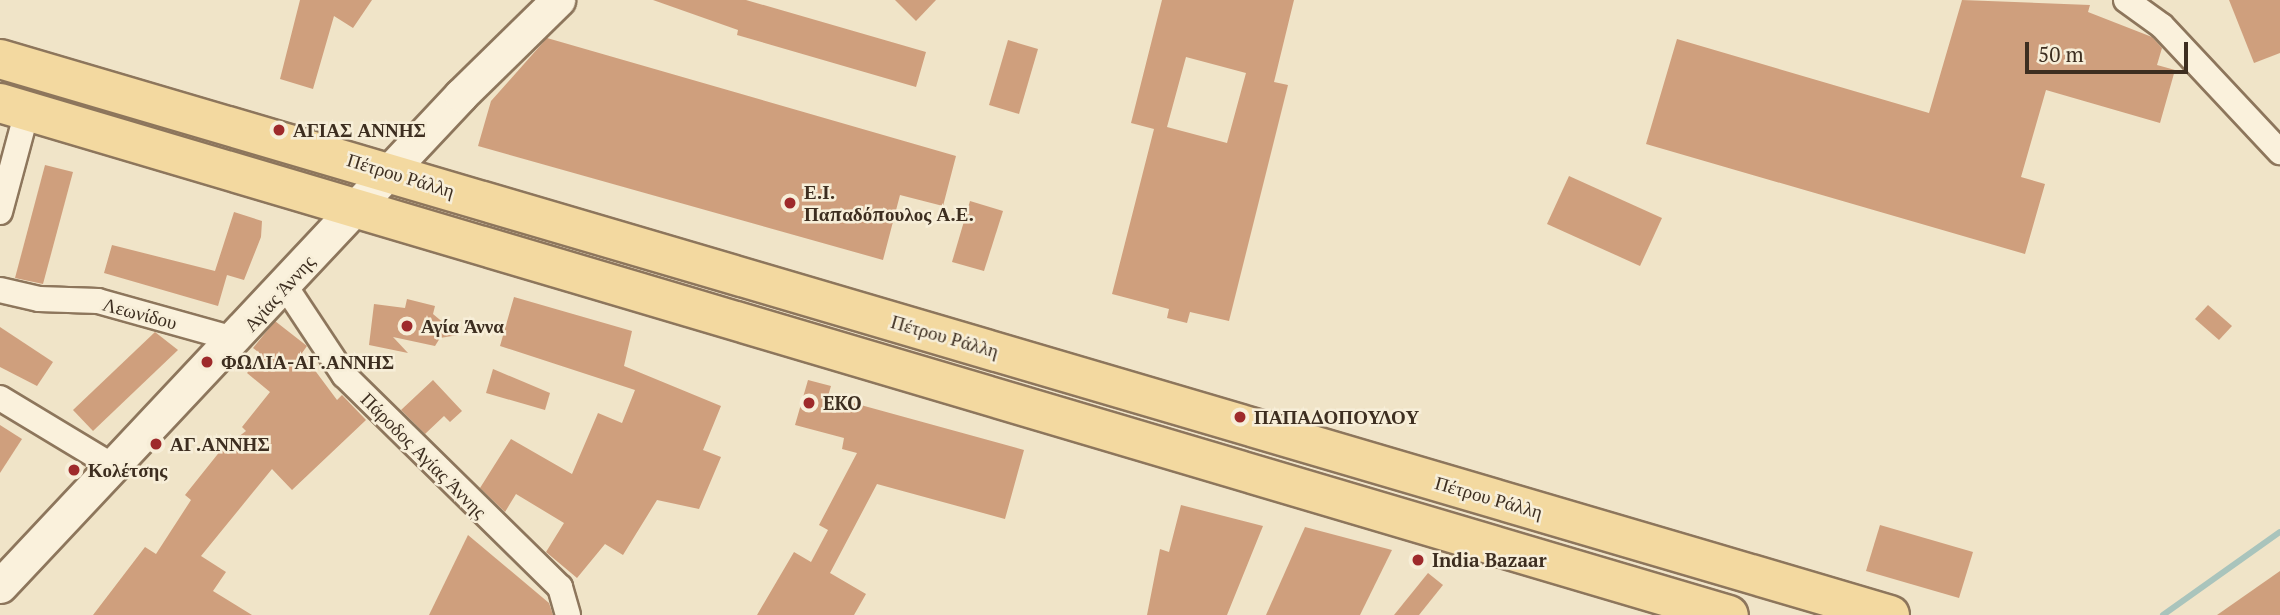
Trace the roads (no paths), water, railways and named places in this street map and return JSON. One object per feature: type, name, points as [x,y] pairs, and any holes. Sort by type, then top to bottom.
[{"type":"main road","name":"Πέτρου Ράλλη","points":[[0,59],[1890,615]]},
{"type":"main road","points":[[14,107],[1729,615]]},
{"type":"street","name":"Αγίας Άννης","points":[[0,586],[238,340],[389,172],[558,0]]},
{"type":"street","points":[[2126,0],[2162,26],[2280,152]]},
{"type":"street","points":[[0,212],[14,107]]},
{"type":"street","name":"Πάροδος Αγίας Άννης","points":[[285,285],[344,375],[560,587],[568,615]]},
{"type":"street","name":"Λεωνίδου","points":[[0,290],[50,300],[98,300],[238,340]]},
{"type":"street","points":[[0,398],[116,468]]},
{"type":"waterway","points":[[2163,615],[2280,532]]},
{"type":"place","name":"ΑΓΙΑΣ ΑΝΝΗΣ","points":[[279,130]]},
{"type":"place","name":"Ε.Ι. Παπαδόπουλος Α.Ε.","points":[[790,203]]},
{"type":"place","name":"Αγία Άννα","points":[[407,326]]},
{"type":"place","name":"ΦΩΛΙΑ-ΑΓ.ΑΝΝΗΣ","points":[[207,362]]},
{"type":"place","name":"EKO","points":[[809,403]]},
{"type":"place","name":"ΠΑΠΑΔΟΠΟΥΛΟΥ","points":[[1240,417]]},
{"type":"place","name":"ΑΓ.ΑΝΝΗΣ","points":[[156,444]]},
{"type":"place","name":"Κολέτσης","points":[[74,470]]},
{"type":"place","name":"India Bazaar","points":[[1418,560]]}]
